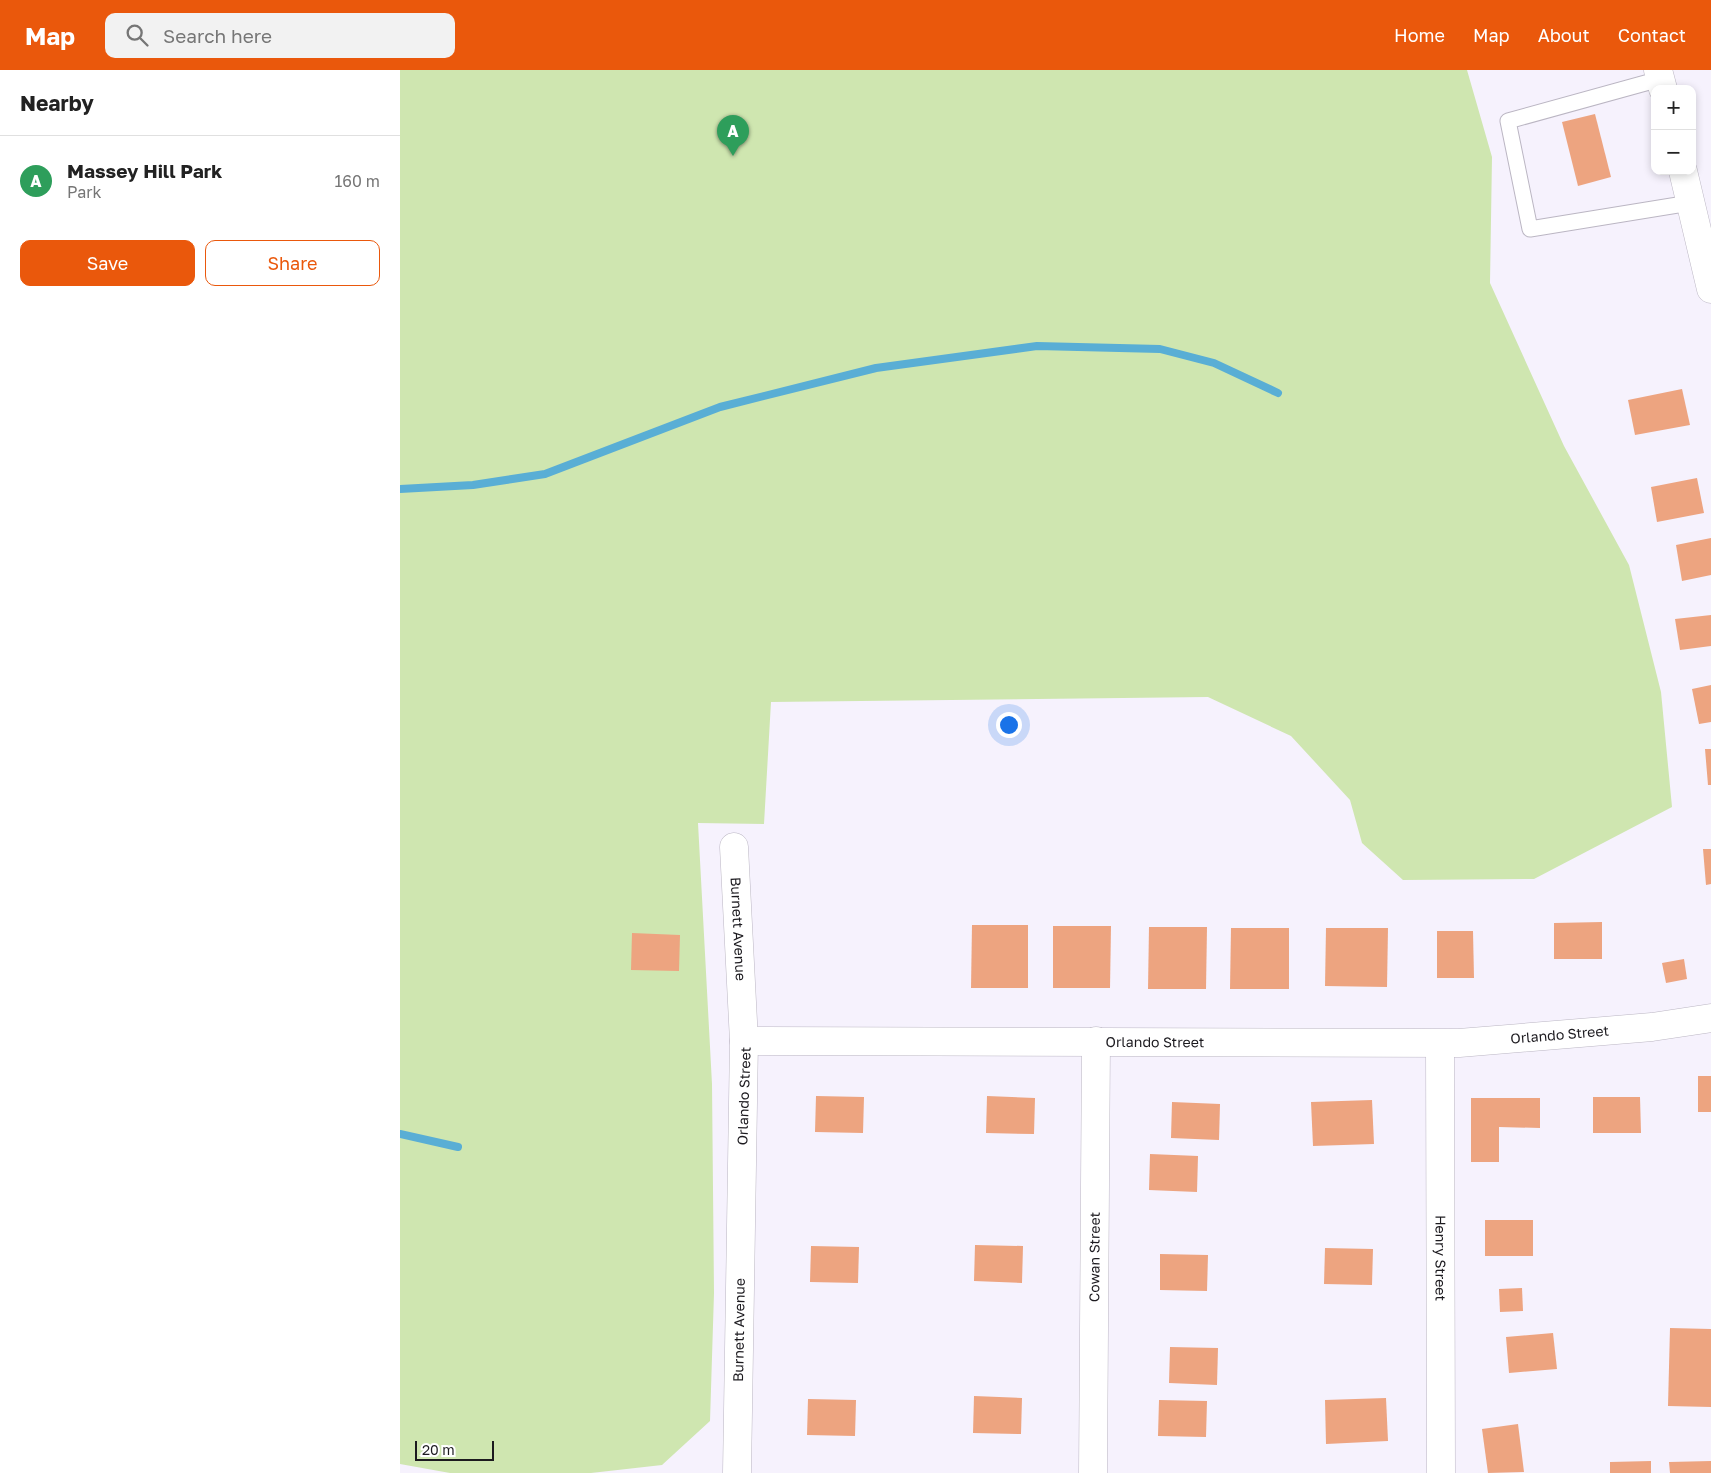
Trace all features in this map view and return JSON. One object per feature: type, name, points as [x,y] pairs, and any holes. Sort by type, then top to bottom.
[{"type":"street","points":[[1683,175],[1711,289]]},
{"type":"street","name":"Burnett Avenue","points":[[734,847],[744,1041]]},
{"type":"street","name":"Orlando Street","points":[[742,1187],[744,1041],[1459,1044],[1652,1027],[1711,1018]]},
{"type":"street","name":"Cowan Street","points":[[1093,1473],[1096,1041]]},
{"type":"street","name":"Henry Street","points":[[1440,1044],[1441,1473]]},
{"type":"street","name":"Burnett Avenue","points":[[737,1473],[742,1187]]},
{"type":"lane","points":[[1660,79],[1508,120],[1530,229],[1690,203]]},
{"type":"green space","points":[[400,70],[1467,70],[1492,157],[1490,283],[1564,446],[1629,565],[1661,692],[1672,807],[1534,879],[1403,880],[1362,843],[1350,800],[1291,736],[1208,697],[771,702],[764,824],[698,823],[712,1084],[714,1293],[710,1421],[662,1465],[591,1473],[450,1473],[400,1464]]},
{"type":"building","points":[[1595,114],[1611,177],[1578,186],[1562,122]]},
{"type":"building","points":[[1682,389],[1690,425],[1635,435],[1628,400]]},
{"type":"building","points":[[1697,478],[1704,513],[1657,522],[1651,487]]},
{"type":"building","points":[[1711,538],[1711,575],[1682,581],[1676,545]]},
{"type":"building","points":[[1711,615],[1711,646],[1680,650],[1675,619]]},
{"type":"building","points":[[1711,685],[1711,722],[1699,724],[1692,689]]},
{"type":"building","points":[[1705,749],[1711,749],[1711,785],[1708,785]]},
{"type":"building","points":[[1703,849],[1711,849],[1711,884],[1706,885]]},
{"type":"building","points":[[1602,922],[1602,959],[1554,959],[1554,923]]},
{"type":"building","points":[[972,925],[1028,925],[1028,988],[971,988]]},
{"type":"building","points":[[1053,926],[1111,926],[1110,988],[1053,988]]},
{"type":"building","points":[[1149,927],[1207,927],[1206,989],[1148,989]]},
{"type":"building","points":[[1231,928],[1289,928],[1289,989],[1230,989]]},
{"type":"building","points":[[1326,928],[1388,928],[1387,987],[1325,986]]},
{"type":"building","points":[[1437,931],[1473,931],[1474,978],[1437,978]]},
{"type":"building","points":[[632,933],[680,935],[679,971],[631,970]]},
{"type":"building","points":[[1684,959],[1687,979],[1666,983],[1662,963]]},
{"type":"building","points":[[1698,1076],[1711,1076],[1711,1112],[1698,1112]]},
{"type":"building","points":[[816,1096],[864,1097],[863,1133],[815,1132]]},
{"type":"building","points":[[987,1096],[1035,1098],[1034,1134],[986,1133]]},
{"type":"building","points":[[1593,1097],[1640,1097],[1641,1133],[1593,1133]]},
{"type":"building","points":[[1471,1098],[1540,1098],[1540,1128],[1499,1127],[1499,1162],[1471,1162]]},
{"type":"building","points":[[1372,1100],[1374,1144],[1313,1146],[1311,1102]]},
{"type":"building","points":[[1172,1102],[1220,1104],[1219,1140],[1171,1138]]},
{"type":"building","points":[[1150,1154],[1198,1156],[1197,1192],[1149,1190]]},
{"type":"building","points":[[1485,1220],[1533,1220],[1533,1256],[1485,1256]]},
{"type":"building","points":[[975,1245],[1023,1246],[1022,1283],[974,1281]]},
{"type":"building","points":[[811,1246],[859,1247],[858,1283],[810,1282]]},
{"type":"building","points":[[1325,1248],[1373,1249],[1372,1285],[1324,1284]]},
{"type":"building","points":[[1160,1254],[1208,1255],[1207,1291],[1160,1290]]},
{"type":"building","points":[[1522,1288],[1523,1311],[1500,1312],[1499,1289]]},
{"type":"building","points":[[1670,1328],[1711,1329],[1711,1407],[1668,1406]]},
{"type":"building","points":[[1553,1333],[1557,1369],[1509,1373],[1506,1337]]},
{"type":"building","points":[[1170,1347],[1218,1348],[1217,1385],[1169,1383]]},
{"type":"building","points":[[974,1396],[1022,1398],[1021,1434],[973,1433]]},
{"type":"building","points":[[1386,1398],[1388,1441],[1326,1444],[1325,1400]]},
{"type":"building","points":[[808,1399],[856,1400],[855,1436],[807,1435]]},
{"type":"building","points":[[1159,1400],[1207,1401],[1206,1437],[1158,1436]]},
{"type":"building","points":[[1518,1424],[1524,1472],[1488,1473],[1482,1429]]},
{"type":"building","points":[[1651,1461],[1651,1473],[1610,1473],[1610,1462]]},
{"type":"building","points":[[1711,1461],[1711,1473],[1670,1473],[1669,1462]]},
{"type":"waterway","points":[[400,489],[473,485],[545,474],[720,407],[876,368],[1037,346],[1160,349],[1214,363],[1278,393]]},
{"type":"waterway","points":[[400,1134],[458,1147]]},
{"type":"place","name":"Massey Hill Park","points":[[733,156]]}]
